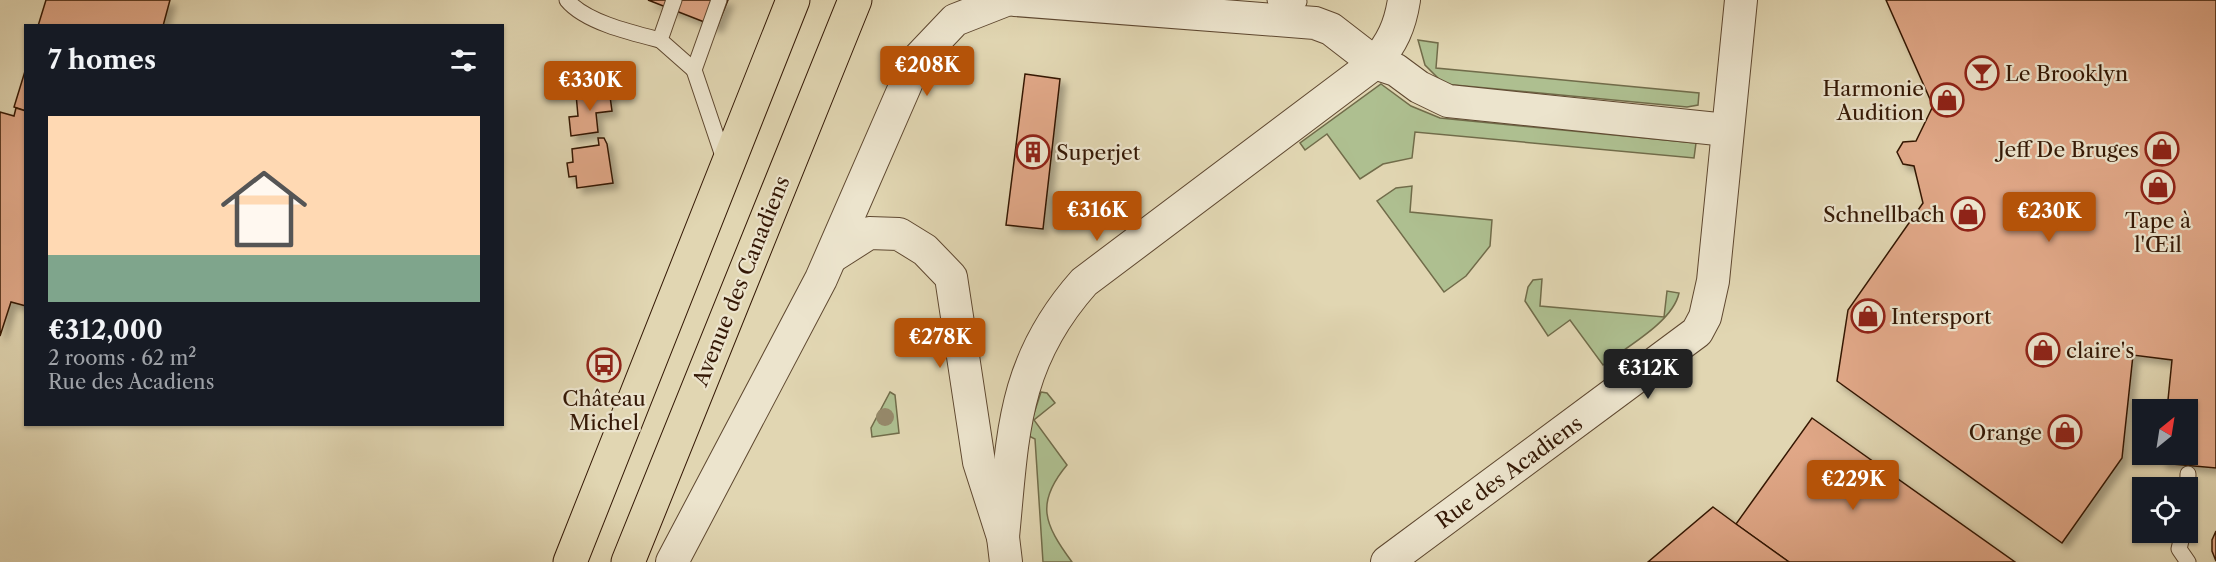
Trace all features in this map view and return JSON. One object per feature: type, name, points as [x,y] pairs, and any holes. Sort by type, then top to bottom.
[{"type":"main road","points":[[570,562],[793,0]]},
{"type":"main road","name":"Avenue des Canadiens","points":[[628,562],[855,0]]},
{"type":"street","points":[[672,562],[833,256],[916,61],[955,20],[1006,0]]},
{"type":"street","points":[[1015,0],[1298,5],[1316,23],[1331,29],[1375,63],[1396,70],[1419,87],[1448,101],[1727,130]]},
{"type":"street","points":[[1004,549],[1015,417],[1032,361],[1064,305],[1084,282],[1375,63],[1391,44],[1401,19],[1404,0]]},
{"type":"street","name":"Rue des Acadiens","points":[[1387,562],[1697,332],[1711,298],[1741,0]]},
{"type":"street","points":[[833,256],[869,233],[899,234],[925,250],[951,277],[979,462],[1004,549]]},
{"type":"lane","points":[[567,0],[575,9],[629,32],[660,40],[694,70],[726,167]]},
{"type":"lane","points":[[660,40],[674,0]]},
{"type":"lane","points":[[694,70],[719,0]]},
{"type":"lane","points":[[2180,543],[2179,549],[2188,562]]},
{"type":"green space","points":[[1418,40],[1438,43],[1436,68],[1699,93],[1698,105],[1687,107],[1444,84],[1425,65]]},
{"type":"green space","points":[[1381,84],[1411,106],[1440,118],[1696,143],[1694,158],[1415,132],[1412,158],[1383,164],[1360,179],[1327,134],[1305,150],[1300,143]]},
{"type":"green space","points":[[1412,186],[1410,212],[1492,220],[1490,246],[1466,276],[1444,292],[1377,201],[1396,188]]},
{"type":"green space","points":[[1542,279],[1540,306],[1664,317],[1667,291],[1679,293],[1675,304],[1668,314],[1658,324],[1603,365],[1570,320],[1548,336],[1525,301],[1528,287],[1533,280]]},
{"type":"green space","points":[[890,392],[895,395],[899,433],[872,437],[871,428]]},
{"type":"green space","points":[[1041,392],[1047,393],[1055,403],[1034,420],[1067,465],[1050,491],[1047,514],[1055,536],[1072,562],[1043,562],[1035,439],[1027,435]]},
{"type":"building","points":[[46,0],[170,0],[164,24],[39,24]]},
{"type":"building","points":[[648,0],[728,0],[717,27]]},
{"type":"building","points":[[1886,0],[2216,0],[2216,468],[2183,465],[2198,465],[2198,399],[2168,399],[2172,360],[2133,355],[2122,458],[2062,543],[1837,381],[1848,310],[1923,203],[1914,166],[1903,164],[1897,152],[1903,142],[1916,141],[1933,106]]},
{"type":"building","points":[[24,74],[24,110],[14,107]]},
{"type":"building","name":"Superjet","points":[[1025,74],[1060,79],[1043,229],[1006,225]]},
{"type":"building","points":[[609,89],[612,111],[596,113],[598,132],[571,136],[569,117],[578,116],[576,94]]},
{"type":"building","points":[[16,108],[24,110],[24,305],[11,302],[0,336],[0,112],[14,116]]},
{"type":"building","points":[[598,138],[604,138],[607,144],[613,183],[577,188],[576,176],[569,177],[567,163],[573,162],[572,149],[599,145]]},
{"type":"building","points":[[1812,418],[2015,562],[1789,562],[1736,524]]},
{"type":"building","points":[[1713,507],[1736,524],[1789,562],[1648,562]]},
{"type":"building","points":[[2216,531],[2216,561],[2212,551],[2212,540]]},
{"type":"place","name":"Le Brooklyn","points":[[1982,73]]},
{"type":"place","name":"Harmonie Audition","points":[[1947,100]]},
{"type":"place","name":"Jeff De Bruges","points":[[2162,149]]},
{"type":"place","name":"Superjet","points":[[1033,152]]},
{"type":"place","name":"Tape à l'Œil","points":[[2158,187]]},
{"type":"place","name":"Schnellbach","points":[[1968,214]]},
{"type":"place","name":"Intersport","points":[[1868,316]]},
{"type":"place","name":"claire's","points":[[2043,350]]},
{"type":"place","name":"Château Michel","points":[[604,365]]},
{"type":"place","name":"Orange","points":[[2065,432]]}]
